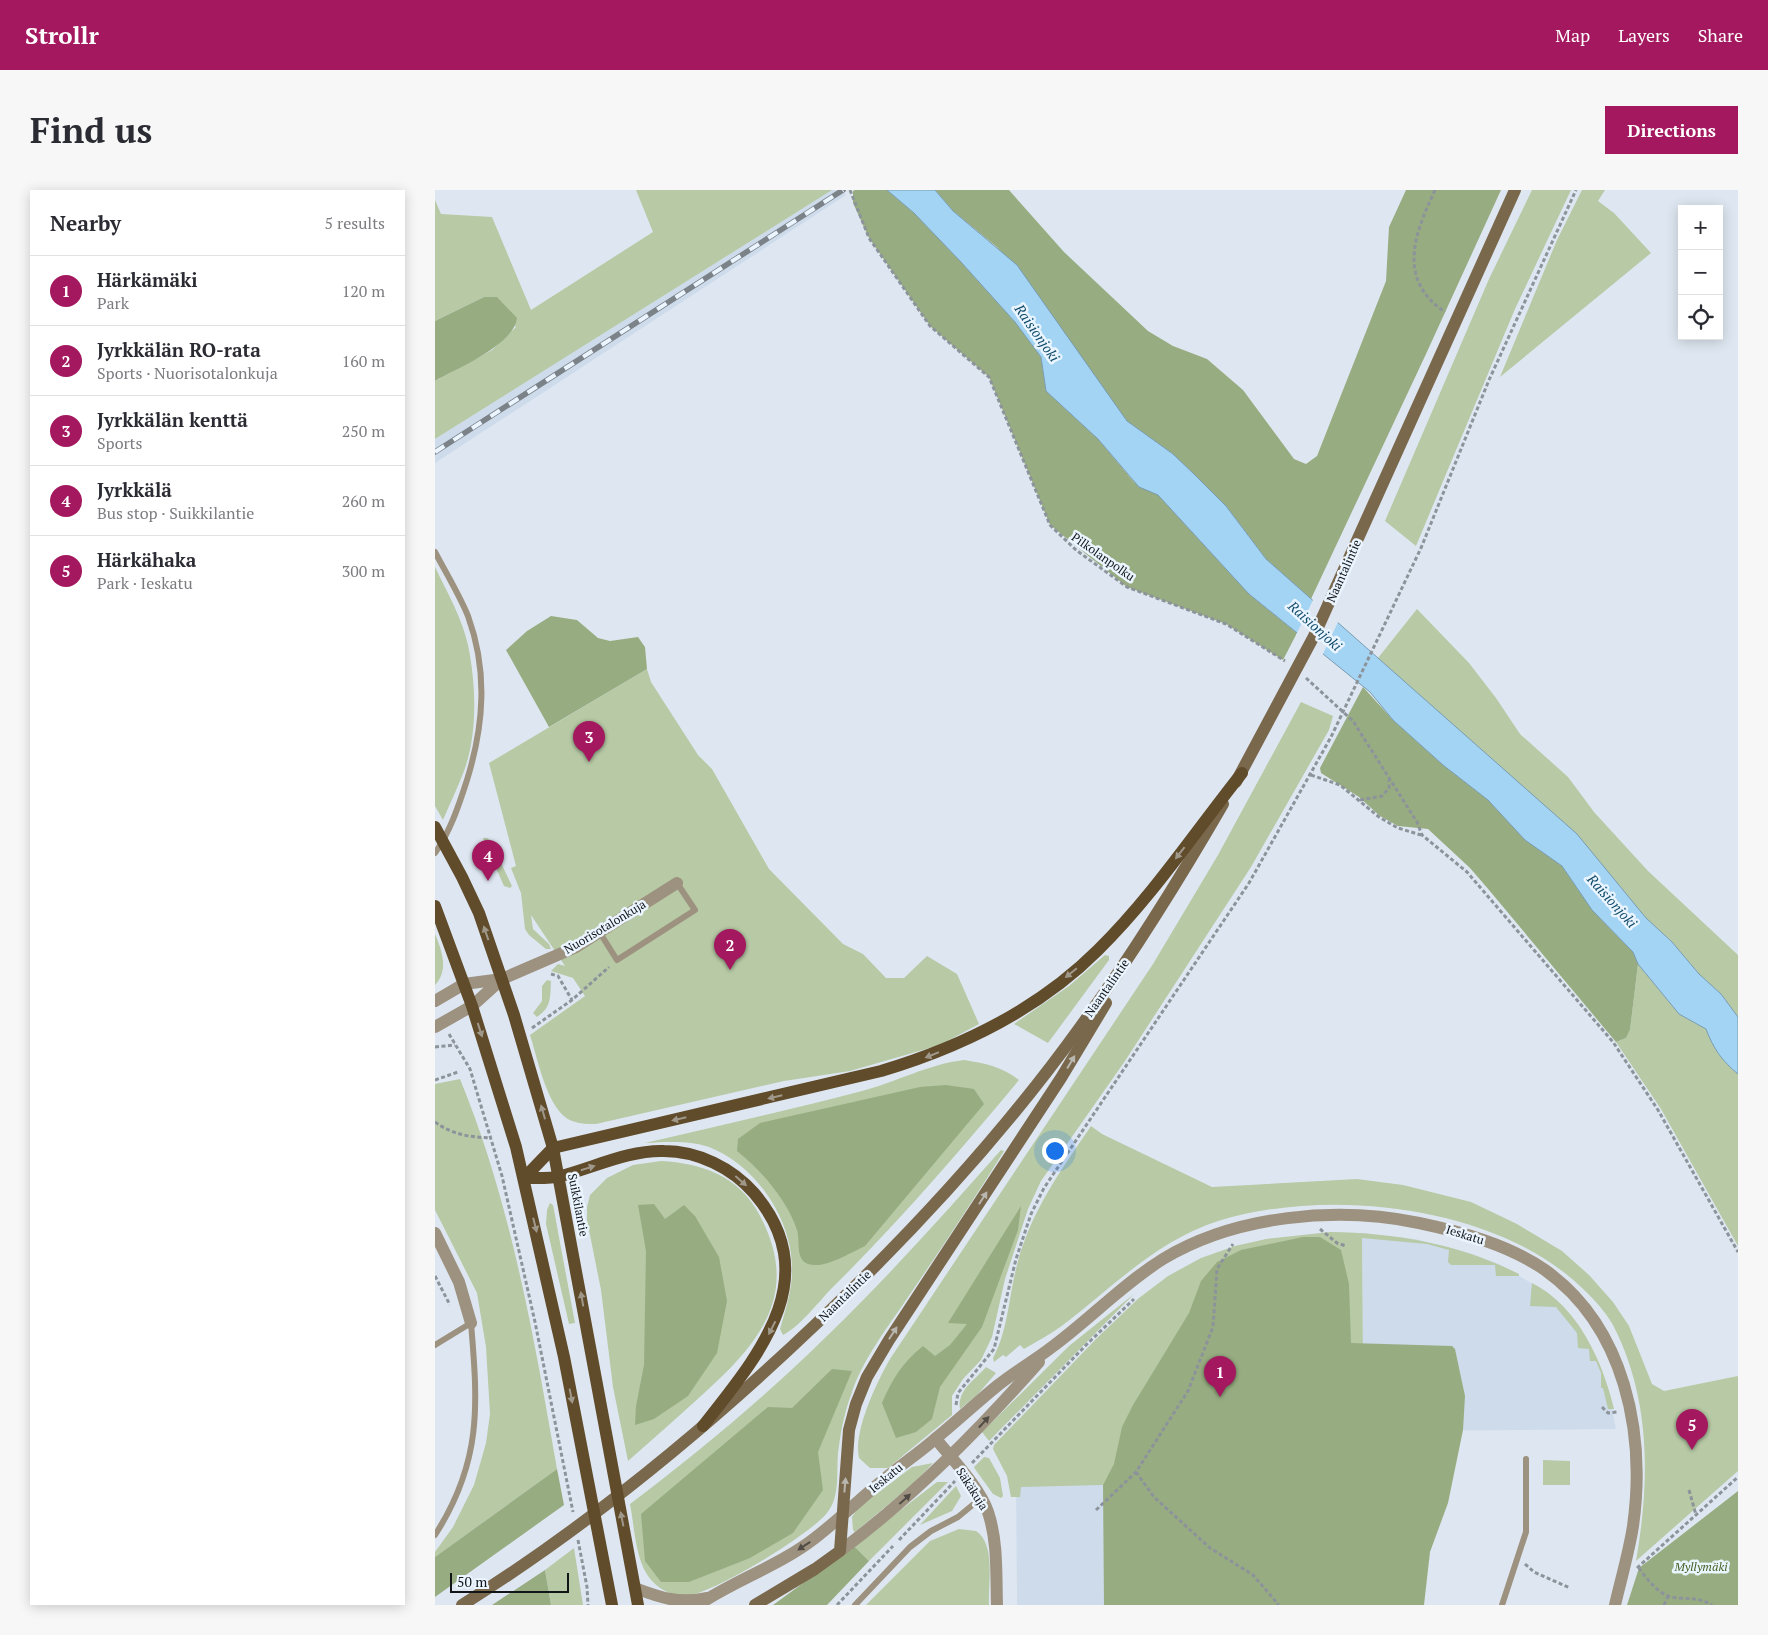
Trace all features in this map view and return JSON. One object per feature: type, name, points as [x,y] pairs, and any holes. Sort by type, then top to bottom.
[{"type":"main road","name":"Naantalintie","points":[[462,1605],[583,1522],[703,1426],[776,1363],[838,1304],[942,1196],[1023,1101],[1080,1028],[1142,938],[1241,773],[1284,696],[1346,568],[1515,190]]},
{"type":"main road","points":[[523,1178],[553,1148],[881,1071],[925,1058],[991,1028],[1037,999],[1097,952],[1156,884],[1241,773]]},
{"type":"main road","name":"Suikkilantie","points":[[435,827],[479,913],[502,979],[553,1148],[638,1605]]},
{"type":"main road","points":[[435,906],[472,1006],[523,1178],[564,1357],[612,1605]]},
{"type":"main road","points":[[840,1551],[849,1430],[855,1404],[867,1377],[889,1340],[1061,1078],[1142,938]]},
{"type":"main road","points":[[523,1178],[559,1177],[641,1152],[665,1151],[683,1153],[702,1158],[734,1174],[748,1187],[768,1212],[781,1239],[784,1258],[785,1272],[782,1302],[776,1321],[751,1364],[703,1426]]},
{"type":"main road","name":"Ieskatu","points":[[755,1605],[815,1569],[840,1551]]},
{"type":"street","name":"Nuorisotalonkuja","points":[[502,979],[576,947],[677,883]]},
{"type":"street","points":[[435,1001],[464,984],[502,979]]},
{"type":"street","points":[[439,1025],[472,1006],[502,979]]},
{"type":"street","name":"Ieskatu","points":[[698,1605],[813,1540],[883,1480],[936,1439],[999,1384],[1053,1346],[1148,1270],[1189,1245],[1227,1230],[1302,1217],[1354,1216],[1398,1219],[1445,1229],[1487,1242],[1524,1258],[1553,1276],[1593,1318],[1613,1353],[1627,1391],[1635,1456],[1633,1526],[1615,1605]]},
{"type":"street","points":[[435,1233],[459,1282],[466,1325]]},
{"type":"street","name":"Ieskatu","points":[[840,1551],[905,1500],[951,1457],[1053,1346]]},
{"type":"street","name":"Säkäkuja","points":[[936,1439],[981,1498],[987,1511],[993,1532],[996,1554],[997,1605]]},
{"type":"street","name":"Ieskatu","points":[[635,1588],[673,1601],[690,1602],[711,1596]]},
{"type":"lane","points":[[435,552],[467,615],[476,643],[483,676],[479,733],[464,788],[443,841],[435,853]]},
{"type":"lane","points":[[600,933],[617,960],[695,910],[677,883]]},
{"type":"lane","points":[[435,1344],[466,1325],[477,1419],[459,1493],[435,1535]]},
{"type":"lane","points":[[1503,1605],[1526,1532],[1525,1459]]},
{"type":"lane","points":[[855,1605],[910,1547],[931,1532],[958,1517],[981,1498]]},
{"type":"path","name":"Pilkolanpolku","points":[[850,190],[869,238],[930,326],[989,376],[1050,525],[1063,540],[1127,587],[1226,624],[1288,664]]},
{"type":"path","points":[[1435,190],[1416,238],[1413,252],[1414,266],[1423,291],[1440,308],[1456,319]]},
{"type":"path","points":[[956,1410],[955,1400],[958,1393],[986,1361],[994,1348],[1024,1234],[1044,1188],[1249,884],[1331,737],[1421,548],[1492,372],[1576,190]]},
{"type":"path","points":[[1299,673],[1335,703],[1353,722],[1417,822],[1422,835]]},
{"type":"path","points":[[1311,775],[1340,786],[1379,817],[1407,832],[1422,835],[1467,872],[1613,1042],[1658,1110],[1738,1252]]},
{"type":"path","points":[[1359,800],[1382,796],[1389,788],[1389,778]]},
{"type":"path","points":[[531,1028],[571,1000],[617,960]]},
{"type":"path","points":[[439,1025],[455,1045],[469,1069],[491,1138],[522,1258],[561,1455]]},
{"type":"path","points":[[435,1047],[455,1045]]},
{"type":"path","points":[[435,1080],[458,1072]]},
{"type":"path","points":[[435,1122],[446,1130],[458,1135],[491,1138]]},
{"type":"path","points":[[1313,1229],[1326,1229]]},
{"type":"path","points":[[1321,1229],[1337,1243],[1346,1246]]},
{"type":"path","points":[[1096,1510],[1136,1472],[1188,1390],[1213,1327],[1217,1269],[1235,1243],[1227,1246]]},
{"type":"path","points":[[435,1276],[466,1325]]},
{"type":"path","points":[[971,1464],[1087,1343],[1141,1293]]},
{"type":"path","points":[[986,1361],[991,1365]]},
{"type":"path","points":[[1615,1404],[1618,1418]]},
{"type":"path","points":[[1602,1408],[1609,1413],[1617,1412]]},
{"type":"path","points":[[1136,1472],[1154,1497],[1210,1548],[1253,1575],[1277,1605]]},
{"type":"path","points":[[1623,1570],[1639,1568],[1695,1515],[1737,1479]]},
{"type":"path","points":[[1689,1490],[1695,1515]]},
{"type":"path","points":[[1521,1551],[1526,1566],[1534,1572],[1570,1588]]},
{"type":"path","points":[[1639,1568],[1650,1583],[1668,1596],[1689,1597],[1712,1605]]},
{"type":"path","points":[[587,1587],[588,1605]]},
{"type":"path","points":[[1664,1605],[1668,1596]]},
{"type":"shaded area","points":[[832,190],[842,190],[846,195],[435,463],[435,439]]},
{"type":"shaded area","points":[[1362,1233],[1415,1239],[1466,1252],[1499,1264],[1538,1287],[1555,1301],[1594,1353],[1609,1393],[1616,1429],[1412,1431],[1363,1364]]},
{"type":"shaded area","points":[[1119,1478],[1120,1605],[1017,1605],[1016,1479]]},
{"type":"green space","points":[[636,190],[832,190],[435,439],[435,381],[492,350],[516,327],[484,297],[435,321],[435,200],[441,214],[492,217],[531,310],[653,232]]},
{"type":"green space","points":[[887,190],[914,213],[961,262],[1015,322],[1041,357],[1046,391],[1098,439],[1134,482],[1158,495],[1249,594],[1297,633],[1283,660],[1226,624],[1127,587],[1050,525],[989,377],[930,326],[869,238],[853,203],[853,191]]},
{"type":"green space","points":[[935,190],[1009,190],[1064,252],[1148,331],[1173,346],[1207,359],[1243,390],[1294,459],[1306,464],[1317,456],[1386,281],[1389,227],[1406,190],[1501,190],[1311,599],[1266,559],[1226,506],[1173,454],[1127,421],[998,248],[953,211]]},
{"type":"green space","points":[[1532,190],[1571,190],[1515,309],[1416,546],[1385,521],[1489,279]]},
{"type":"green space","points":[[1582,190],[1605,190],[1598,201],[1614,213],[1651,253],[1500,377],[1557,240]]},
{"type":"green space","points":[[484,297],[497,297],[517,318],[514,328],[484,355],[435,381],[435,321]]},
{"type":"green space","points":[[435,567],[462,625],[471,660],[474,692],[474,725],[469,756],[443,820],[435,806]]},
{"type":"green space","points":[[1417,609],[1469,663],[1496,698],[1520,734],[1568,777],[1594,812],[1648,871],[1738,955],[1738,1017],[1721,994],[1699,974],[1672,942],[1646,918],[1615,883],[1378,658]]},
{"type":"green space","points":[[551,616],[577,620],[598,638],[610,641],[638,637],[645,647],[647,669],[549,727],[506,650],[527,631]]},
{"type":"green space","points":[[647,669],[651,682],[698,755],[712,769],[769,869],[843,944],[863,954],[886,978],[904,978],[927,956],[957,974],[979,1024],[940,1045],[850,1071],[784,1081],[596,1124],[575,1122],[563,1115],[550,1096],[530,1035],[585,996],[573,978],[551,971],[558,964],[565,966],[531,915],[533,929],[549,944],[551,949],[546,949],[529,935],[525,929],[521,893],[511,868],[516,866],[489,763]]},
{"type":"green space","points":[[1363,687],[1393,720],[1443,765],[1488,800],[1525,840],[1562,866],[1592,910],[1633,952],[1638,964],[1630,1030],[1626,1038],[1616,1042],[1470,868],[1428,829],[1398,826],[1380,816],[1359,797],[1321,773],[1320,768]]},
{"type":"green space","points":[[1301,702],[1333,716],[1329,730],[1251,867],[1125,1061],[1041,1181],[1028,1209],[1005,1279],[992,1337],[981,1360],[963,1379],[952,1396],[952,1415],[888,1468],[870,1468],[859,1458],[859,1434],[867,1407],[890,1359],[1153,964],[1218,855]]},
{"type":"green space","points":[[483,838],[490,840],[512,886],[510,888],[504,886]]},
{"type":"green space","points":[[435,934],[442,954],[443,967],[442,973],[435,985]]},
{"type":"green space","points":[[1105,955],[1109,956],[1109,960],[1048,1043],[1014,1024],[1069,986]]},
{"type":"green space","points":[[1638,964],[1679,1014],[1706,1029],[1719,1054],[1738,1074],[1738,1246],[1661,1109],[1616,1042],[1626,1038],[1630,1030]]},
{"type":"green space","points":[[547,980],[551,981],[548,1005],[537,1017],[533,1013],[542,1001],[542,986]]},
{"type":"green space","points":[[964,1060],[993,1066],[1019,1080],[903,1214],[808,1314],[783,1335],[780,1329],[789,1298],[791,1282],[790,1248],[785,1229],[767,1195],[741,1166],[726,1155],[709,1147],[685,1142],[645,1143],[862,1091],[938,1065]]},
{"type":"green space","points":[[460,1079],[478,1126],[507,1222],[530,1320],[557,1469],[435,1557],[435,1552],[453,1527],[474,1485],[486,1443],[490,1414],[486,1347],[477,1293],[435,1210],[435,1084]]},
{"type":"green space","points":[[946,1085],[974,1089],[984,1104],[865,1246],[821,1265],[808,1264],[803,1261],[799,1252],[798,1235],[793,1219],[780,1197],[764,1176],[737,1151],[738,1139],[760,1123],[920,1087]]},
{"type":"green space","points":[[1091,1126],[1102,1134],[1212,1187],[1357,1179],[1403,1185],[1471,1202],[1517,1224],[1562,1251],[1589,1275],[1613,1302],[1629,1326],[1652,1384],[1664,1391],[1738,1376],[1738,1471],[1636,1561],[1644,1501],[1645,1471],[1641,1411],[1635,1382],[1625,1353],[1610,1320],[1598,1304],[1581,1287],[1545,1259],[1503,1237],[1457,1221],[1409,1210],[1359,1205],[1309,1205],[1262,1211],[1218,1221],[1175,1240],[1136,1266],[1058,1328],[1024,1349],[1020,1345],[1006,1357],[1003,1355],[994,1362],[993,1358],[1005,1325],[1017,1265],[1030,1228],[1048,1192]]},
{"type":"green space","points":[[1001,1150],[1004,1151],[945,1243],[884,1332],[862,1369],[843,1420],[838,1454],[835,1498],[827,1513],[817,1523],[783,1548],[720,1584],[702,1592],[688,1596],[679,1596],[657,1586],[643,1567],[639,1557],[630,1504],[732,1423],[805,1358],[895,1267]]},
{"type":"green space","points":[[661,1161],[690,1165],[717,1174],[730,1181],[751,1201],[771,1242],[776,1268],[775,1292],[768,1315],[757,1336],[741,1356],[723,1376],[628,1461],[613,1387],[601,1290],[587,1220],[587,1207],[590,1195],[607,1178],[633,1165]]},
{"type":"green space","points":[[550,1203],[553,1205],[575,1323],[569,1324],[546,1224],[547,1210]]},
{"type":"green space","points":[[654,1204],[665,1219],[684,1205],[695,1216],[719,1257],[727,1301],[717,1353],[688,1396],[654,1419],[635,1425],[636,1406],[644,1365],[646,1251],[638,1205]]},
{"type":"green space","points":[[1021,1206],[1018,1230],[982,1327],[940,1387],[932,1419],[916,1432],[896,1438],[882,1403],[890,1386],[904,1365],[923,1346],[935,1356],[950,1345],[967,1324],[948,1323]]},
{"type":"green space","points":[[1330,1232],[1379,1235],[1427,1242],[1474,1255],[1519,1274],[1519,1276],[1496,1276],[1495,1265],[1451,1265],[1448,1262],[1449,1250],[1427,1244],[1362,1238],[1363,1364],[1107,1479],[1103,1485],[1021,1487],[1020,1497],[1011,1497],[1007,1476],[993,1449],[994,1445],[1097,1338],[1139,1298],[1168,1276],[1201,1258],[1235,1246],[1266,1239]]},
{"type":"green space","points":[[1303,1237],[1320,1237],[1341,1250],[1349,1284],[1351,1343],[1452,1346],[1455,1349],[1465,1396],[1463,1430],[1448,1503],[1430,1552],[1424,1605],[1104,1605],[1103,1485],[1114,1464],[1122,1427],[1133,1405],[1189,1313],[1201,1281],[1217,1262],[1241,1250]]},
{"type":"green space","points":[[1532,1283],[1548,1293],[1563,1306],[1586,1337],[1603,1373],[1614,1409],[1608,1409],[1603,1388],[1601,1388],[1601,1373],[1596,1361],[1590,1361],[1589,1349],[1578,1348],[1577,1333],[1556,1307],[1530,1306]]},
{"type":"green space","points":[[1134,1294],[989,1441],[982,1432],[1069,1346]]},
{"type":"green space","points":[[986,1367],[996,1373],[978,1394],[960,1409],[961,1396],[964,1391]]},
{"type":"green space","points":[[832,1369],[852,1371],[818,1452],[823,1490],[793,1533],[750,1558],[689,1582],[661,1582],[645,1561],[641,1514],[768,1407],[792,1408]]},
{"type":"green space","points":[[984,1457],[989,1458],[1000,1478],[1003,1496],[1001,1498],[993,1494],[974,1467]]},
{"type":"green space","points":[[1543,1460],[1570,1461],[1570,1485],[1543,1485]]},
{"type":"green space","points":[[933,1463],[913,1484],[855,1532],[853,1530],[852,1517],[858,1508],[912,1467]]},
{"type":"green space","points":[[557,1469],[564,1505],[435,1597],[435,1557]]},
{"type":"green space","points":[[937,1482],[948,1482],[869,1561],[854,1546]]},
{"type":"green space","points":[[956,1486],[961,1496],[952,1511],[920,1525]]},
{"type":"green space","name":"Myllymäki","points":[[1738,1491],[1738,1605],[1627,1605],[1639,1568]]},
{"type":"green space","points":[[959,1529],[976,1531],[986,1545],[990,1565],[989,1605],[866,1605],[930,1541]]},
{"type":"green space","points":[[854,1546],[869,1561],[827,1605],[773,1605]]},
{"type":"green space","points":[[574,1548],[583,1605],[551,1605],[545,1570]]},
{"type":"green space","points":[[545,1570],[551,1605],[492,1605]]},
{"type":"water","name":"Raisionjoki","points":[[887,190],[935,190],[953,211],[1017,265],[1127,421],[1173,454],[1196,476],[1226,506],[1266,559],[1577,834],[1646,918],[1672,942],[1699,974],[1721,994],[1738,1017],[1738,1074],[1719,1054],[1706,1029],[1679,1014],[1638,964],[1633,952],[1592,910],[1562,866],[1525,840],[1488,800],[1443,765],[1393,720],[1370,692],[1249,594],[1158,495],[1139,487],[1098,439],[1046,391],[1041,357],[1015,322],[914,213]]},
{"type":"pier","points":[[1314,598],[1339,620],[1322,656],[1296,635]]},
{"type":"railway","points":[[435,452],[843,190]]},
{"type":"place","name":"Jyrkkälän kenttä","points":[[589,762]]},
{"type":"place","name":"Jyrkkälä","points":[[488,881]]},
{"type":"place","name":"Jyrkkälän RO-rata","points":[[730,970]]},
{"type":"place","name":"Härkämäki","points":[[1220,1397]]},
{"type":"place","name":"Härkähaka","points":[[1692,1450]]}]
